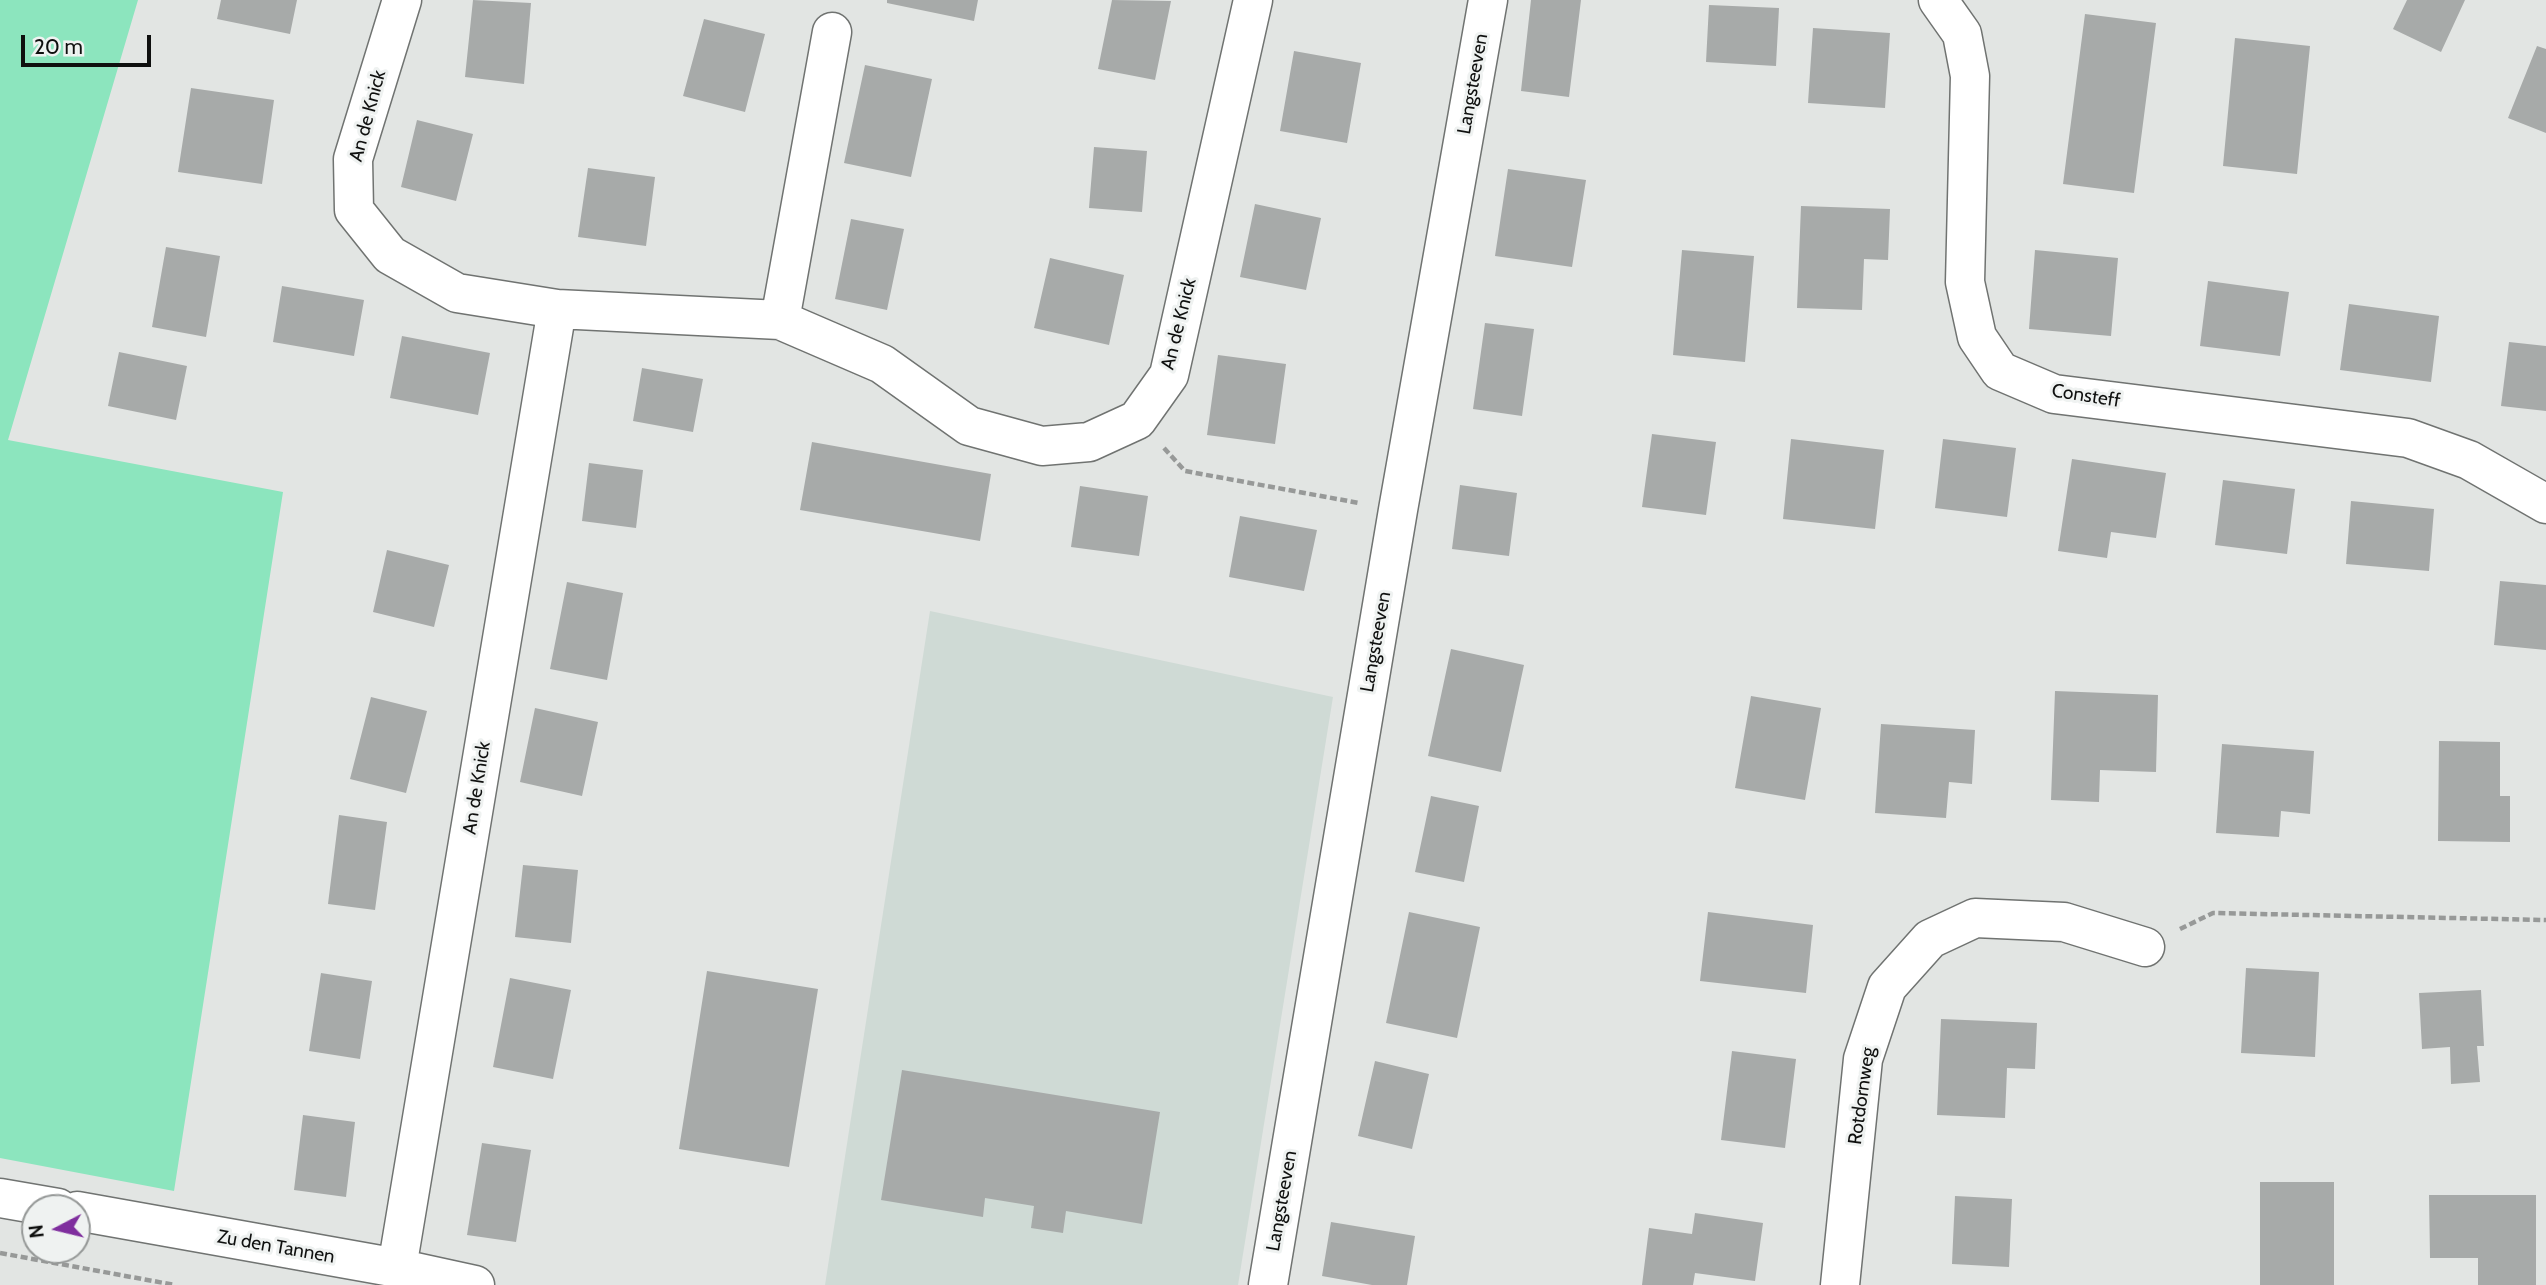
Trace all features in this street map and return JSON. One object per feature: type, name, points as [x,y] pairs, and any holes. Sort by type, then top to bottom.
[{"type":"street","name":"An de Knick","points":[[402,0],[353,159],[354,210],[390,255],[457,293],[557,309],[780,320],[882,364],[969,426],[1042,446],[1089,442],[1137,420],[1169,375],[1253,0]]},
{"type":"street","name":"Langsteeven","points":[[1268,1285],[1398,510],[1488,0]]},
{"type":"street","name":"Consteff","points":[[1938,0],[1962,34],[1970,76],[1965,282],[1977,337],[2000,371],[2054,394],[2408,438],[2469,460],[2546,504]]},
{"type":"street","points":[[780,320],[832,32]]},
{"type":"street","name":"An de Knick","points":[[397,1268],[557,309]]},
{"type":"street","name":"Rotdornweg","points":[[1839,1285],[1863,1059],[1887,987],[1930,939],[1975,918],[2064,922],[2145,947]]},
{"type":"street","points":[[0,1198],[21,1202]]},
{"type":"street","name":"Zu den Tannen","points":[[91,1213],[397,1268],[475,1285]]},
{"type":"path","points":[[1137,420],[1185,471],[1398,510]]},
{"type":"path","points":[[2145,947],[2213,913],[2546,920]]},
{"type":"path","points":[[0,1253],[175,1285]]},
{"type":"shaded area","points":[[930,611],[1333,697],[1238,1285],[825,1285]]},
{"type":"green space","points":[[0,0],[138,0],[8,440],[283,492],[174,1191],[0,1158]]},
{"type":"building","points":[[221,0],[297,0],[290,34],[217,19]]},
{"type":"building","points":[[473,0],[531,3],[524,84],[465,77]]},
{"type":"building","points":[[887,0],[978,0],[974,21],[887,3]]},
{"type":"building","points":[[1112,0],[1171,1],[1155,80],[1098,69]]},
{"type":"building","points":[[1531,0],[1581,0],[1569,97],[1521,91]]},
{"type":"building","points":[[2407,0],[2465,0],[2441,52],[2393,29]]},
{"type":"building","points":[[1709,5],[1779,8],[1776,66],[1706,62]]},
{"type":"building","points":[[2085,14],[2156,23],[2134,193],[2063,184]]},
{"type":"building","points":[[704,19],[765,34],[745,112],[683,96]]},
{"type":"building","points":[[1813,28],[1890,33],[1885,108],[1808,103]]},
{"type":"building","points":[[2235,38],[2310,46],[2297,174],[2223,166]]},
{"type":"building","points":[[2537,46],[2546,49],[2546,133],[2508,118]]},
{"type":"building","points":[[1294,51],[1361,63],[1347,143],[1280,131]]},
{"type":"building","points":[[865,65],[932,79],[911,177],[844,163]]},
{"type":"building","points":[[191,88],[274,100],[262,184],[178,172]]},
{"type":"building","points":[[417,120],[473,134],[456,201],[401,187]]},
{"type":"building","points":[[1094,147],[1147,151],[1142,212],[1089,208]]},
{"type":"building","points":[[588,168],[655,177],[646,246],[578,237]]},
{"type":"building","points":[[1508,169],[1586,180],[1572,267],[1495,256]]},
{"type":"building","points":[[1255,204],[1321,218],[1306,290],[1240,277]]},
{"type":"building","points":[[1801,206],[1890,209],[1888,260],[1864,259],[1862,310],[1797,308]]},
{"type":"building","points":[[851,219],[904,229],[887,310],[835,299]]},
{"type":"building","points":[[166,247],[220,256],[206,337],[152,327]]},
{"type":"building","points":[[1682,250],[1754,256],[1745,362],[1673,355]]},
{"type":"building","points":[[2035,250],[2118,258],[2111,336],[2029,329]]},
{"type":"building","points":[[1050,258],[1124,275],[1109,345],[1034,328]]},
{"type":"building","points":[[2208,281],[2289,292],[2280,356],[2200,346]]},
{"type":"building","points":[[282,286],[364,300],[354,356],[273,342]]},
{"type":"building","points":[[2349,304],[2439,316],[2431,382],[2340,370]]},
{"type":"building","points":[[1485,323],[1534,329],[1522,416],[1473,409]]},
{"type":"building","points":[[402,336],[490,353],[478,415],[390,398]]},
{"type":"building","points":[[2509,342],[2546,346],[2546,411],[2501,406]]},
{"type":"building","points":[[119,352],[187,366],[176,420],[108,406]]},
{"type":"building","points":[[1218,355],[1286,364],[1275,444],[1207,435]]},
{"type":"building","points":[[642,368],[703,379],[693,432],[633,421]]},
{"type":"building","points":[[1652,434],[1716,442],[1706,515],[1642,507]]},
{"type":"building","points":[[1791,439],[1884,450],[1875,529],[1783,519]]},
{"type":"building","points":[[1943,439],[2016,448],[2007,517],[1935,508]]},
{"type":"building","points":[[812,442],[991,474],[980,541],[800,510]]},
{"type":"building","points":[[2072,459],[2166,473],[2156,538],[2111,532],[2107,558],[2058,551]]},
{"type":"building","points":[[589,463],[643,470],[636,528],[582,521]]},
{"type":"building","points":[[2223,480],[2295,489],[2287,554],[2215,545]]},
{"type":"building","points":[[1460,485],[1517,493],[1509,556],[1452,549]]},
{"type":"building","points":[[1080,486],[1148,496],[1139,556],[1071,547]]},
{"type":"building","points":[[2351,501],[2434,509],[2429,571],[2346,564]]},
{"type":"building","points":[[1240,516],[1317,530],[1304,591],[1229,577]]},
{"type":"building","points":[[387,550],[449,565],[434,627],[373,612]]},
{"type":"building","points":[[2500,581],[2546,585],[2546,650],[2494,645]]},
{"type":"building","points":[[567,582],[623,593],[607,680],[550,669]]},
{"type":"building","points":[[1451,649],[1524,665],[1501,772],[1428,756]]},
{"type":"building","points":[[2055,691],[2158,695],[2156,772],[2100,770],[2099,802],[2051,800]]},
{"type":"building","points":[[1751,696],[1821,708],[1805,800],[1735,788]]},
{"type":"building","points":[[371,697],[427,711],[406,793],[350,779]]},
{"type":"building","points":[[535,708],[598,722],[582,796],[520,782]]},
{"type":"building","points":[[1881,724],[1975,730],[1972,784],[1949,782],[1946,818],[1875,813]]},
{"type":"building","points":[[2439,741],[2500,742],[2500,796],[2510,796],[2510,842],[2438,841]]},
{"type":"building","points":[[2222,744],[2314,751],[2310,814],[2281,811],[2279,837],[2216,833]]},
{"type":"building","points":[[1431,796],[1479,806],[1464,882],[1415,872]]},
{"type":"building","points":[[339,815],[387,822],[375,910],[328,904]]},
{"type":"building","points":[[523,865],[578,870],[571,943],[515,937]]},
{"type":"building","points":[[1409,912],[1480,927],[1457,1038],[1386,1023]]},
{"type":"building","points":[[1708,912],[1813,925],[1806,993],[1700,981]]},
{"type":"building","points":[[2246,968],[2319,972],[2315,1057],[2241,1053]]},
{"type":"building","points":[[707,971],[818,989],[789,1167],[679,1149]]},
{"type":"building","points":[[321,973],[372,981],[360,1059],[309,1051]]},
{"type":"building","points":[[510,978],[571,990],[553,1079],[493,1067]]},
{"type":"building","points":[[2481,990],[2484,1046],[2477,1046],[2480,1082],[2451,1084],[2450,1047],[2422,1049],[2419,993]]},
{"type":"building","points":[[1941,1019],[2037,1023],[2035,1069],[2007,1068],[2005,1118],[1937,1115]]},
{"type":"building","points":[[1732,1051],[1796,1059],[1785,1148],[1721,1140]]},
{"type":"building","points":[[1375,1061],[1429,1074],[1412,1149],[1358,1136]]},
{"type":"building","points":[[902,1070],[1160,1112],[1142,1224],[1066,1211],[1063,1233],[1031,1228],[1034,1206],[985,1198],[983,1217],[881,1200]]},
{"type":"building","points":[[303,1115],[355,1122],[346,1197],[294,1190]]},
{"type":"building","points":[[482,1143],[531,1150],[516,1242],[467,1235]]},
{"type":"building","points":[[2260,1182],[2334,1182],[2334,1285],[2260,1285]]},
{"type":"building","points":[[2429,1195],[2536,1195],[2536,1285],[2478,1285],[2478,1258],[2430,1258]]},
{"type":"building","points":[[1955,1196],[2012,1199],[2009,1267],[1952,1264]]},
{"type":"building","points":[[1695,1213],[1763,1223],[1755,1281],[1695,1273],[1693,1285],[1642,1285],[1649,1228],[1692,1234]]},
{"type":"building","points":[[1331,1222],[1415,1236],[1407,1285],[1372,1285],[1322,1276]]}]
